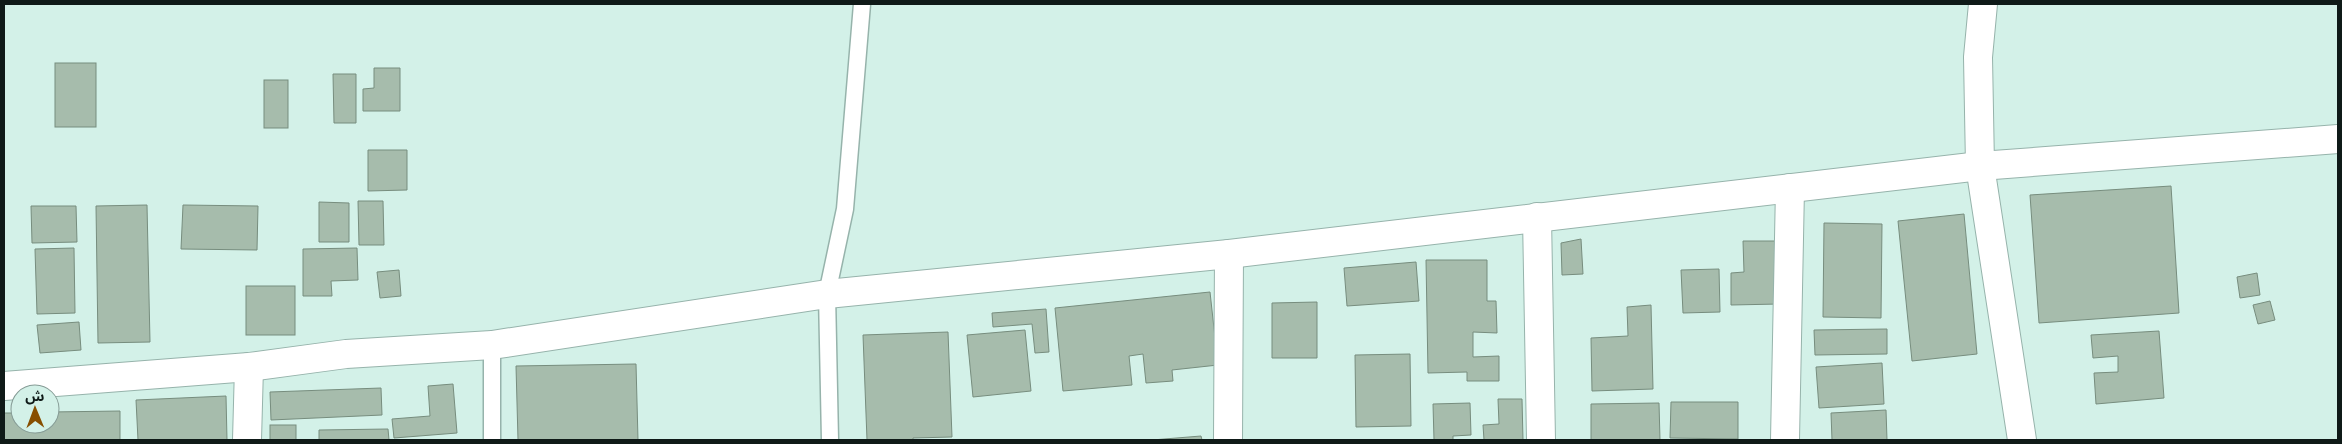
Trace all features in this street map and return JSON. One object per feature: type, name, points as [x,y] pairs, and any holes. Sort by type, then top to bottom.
[{"type":"street","points":[[1983,4],[1978,57],[1980,166],[2022,440]]},
{"type":"street","points":[[4,386],[249,368],[346,354],[492,345],[828,294],[1229,254],[1980,166],[2338,139]]},
{"type":"street","points":[[1785,440],[1790,188]]},
{"type":"street","points":[[1537,217],[1541,440]]},
{"type":"street","points":[[1228,440],[1229,254]]},
{"type":"street","points":[[247,440],[249,368]]},
{"type":"lane","points":[[830,440],[828,294],[845,209],[862,4]]},
{"type":"lane","points":[[492,345],[492,440]]},
{"type":"building","points":[[55,63],[96,63],[96,127],[55,127]]},
{"type":"building","points":[[374,68],[400,68],[400,111],[363,111],[363,89],[374,88]]},
{"type":"building","points":[[333,74],[356,74],[356,123],[334,123]]},
{"type":"building","points":[[264,80],[288,80],[288,128],[264,128]]},
{"type":"building","points":[[368,150],[407,150],[407,190],[368,191]]},
{"type":"building","points":[[2171,186],[2179,313],[2039,323],[2030,195]]},
{"type":"building","points":[[358,201],[383,201],[384,245],[359,245]]},
{"type":"building","points":[[319,202],[349,203],[349,242],[319,242]]},
{"type":"building","points":[[147,205],[150,342],[98,343],[96,206]]},
{"type":"building","points":[[183,205],[258,206],[257,250],[181,249]]},
{"type":"building","points":[[31,206],[76,206],[77,242],[32,243]]},
{"type":"building","points":[[1964,214],[1977,354],[1912,361],[1898,221]]},
{"type":"building","points":[[1824,223],[1882,224],[1881,318],[1823,317]]},
{"type":"building","points":[[1581,239],[1583,274],[1562,275],[1561,243]]},
{"type":"building","points":[[1743,241],[1778,241],[1779,304],[1731,305],[1731,273],[1744,272]]},
{"type":"building","points":[[74,248],[75,313],[37,314],[35,249]]},
{"type":"building","points":[[357,248],[358,280],[331,281],[332,296],[303,296],[303,249]]},
{"type":"building","points":[[1426,260],[1487,260],[1487,301],[1496,301],[1497,333],[1473,332],[1473,357],[1499,356],[1499,381],[1467,381],[1467,372],[1428,373]]},
{"type":"building","points":[[1416,262],[1419,301],[1347,306],[1344,268]]},
{"type":"building","points":[[1719,269],[1720,312],[1683,313],[1681,270]]},
{"type":"building","points":[[399,270],[401,296],[380,298],[377,272]]},
{"type":"building","points":[[2257,273],[2260,295],[2240,298],[2237,277]]},
{"type":"building","points":[[246,286],[295,286],[295,335],[246,335]]},
{"type":"building","points":[[1210,292],[1218,365],[1172,370],[1173,381],[1146,383],[1143,354],[1129,356],[1132,385],[1063,391],[1055,308]]},
{"type":"building","points":[[2270,301],[2275,320],[2258,324],[2253,305]]},
{"type":"building","points":[[1317,302],[1317,358],[1272,358],[1272,303]]},
{"type":"building","points":[[1651,305],[1653,389],[1592,391],[1591,338],[1628,336],[1627,307]]},
{"type":"building","points":[[1046,309],[1049,352],[1035,353],[1032,324],[993,327],[992,313]]},
{"type":"building","points":[[79,322],[81,350],[40,353],[37,325]]},
{"type":"building","points":[[1887,329],[1887,354],[1815,355],[1814,330]]},
{"type":"building","points":[[1025,330],[1031,391],[973,397],[967,335]]},
{"type":"building","points":[[2159,331],[2164,398],[2096,404],[2094,373],[2118,372],[2118,356],[2093,358],[2091,335]]},
{"type":"building","points":[[948,332],[952,437],[913,438],[913,440],[867,440],[863,335]]},
{"type":"building","points":[[1410,354],[1411,426],[1356,427],[1355,355]]},
{"type":"building","points":[[1882,363],[1884,404],[1819,408],[1816,367]]},
{"type":"building","points":[[636,364],[638,440],[518,440],[516,366]]},
{"type":"building","points":[[453,384],[457,433],[394,438],[392,419],[430,416],[428,386]]},
{"type":"building","points":[[381,388],[382,415],[271,420],[270,392]]},
{"type":"building","points":[[226,396],[227,440],[138,440],[136,400]]},
{"type":"building","points":[[1498,399],[1522,399],[1523,440],[1484,440],[1483,425],[1499,424]]},
{"type":"building","points":[[1671,402],[1738,402],[1738,439],[1670,438]]},
{"type":"building","points":[[1470,403],[1471,435],[1453,436],[1453,440],[1434,440],[1433,404]]},
{"type":"building","points":[[1659,403],[1660,440],[1591,440],[1591,404]]},
{"type":"building","points":[[1886,410],[1887,440],[1832,440],[1831,413]]},
{"type":"building","points":[[120,411],[120,440],[4,440],[4,413],[10,413],[10,434],[60,434],[60,412]]},
{"type":"building","points":[[270,425],[296,425],[296,440],[270,440]]},
{"type":"building","points":[[388,429],[389,440],[319,440],[319,430]]},
{"type":"building","points":[[1201,436],[1202,440],[1152,440]]}]
